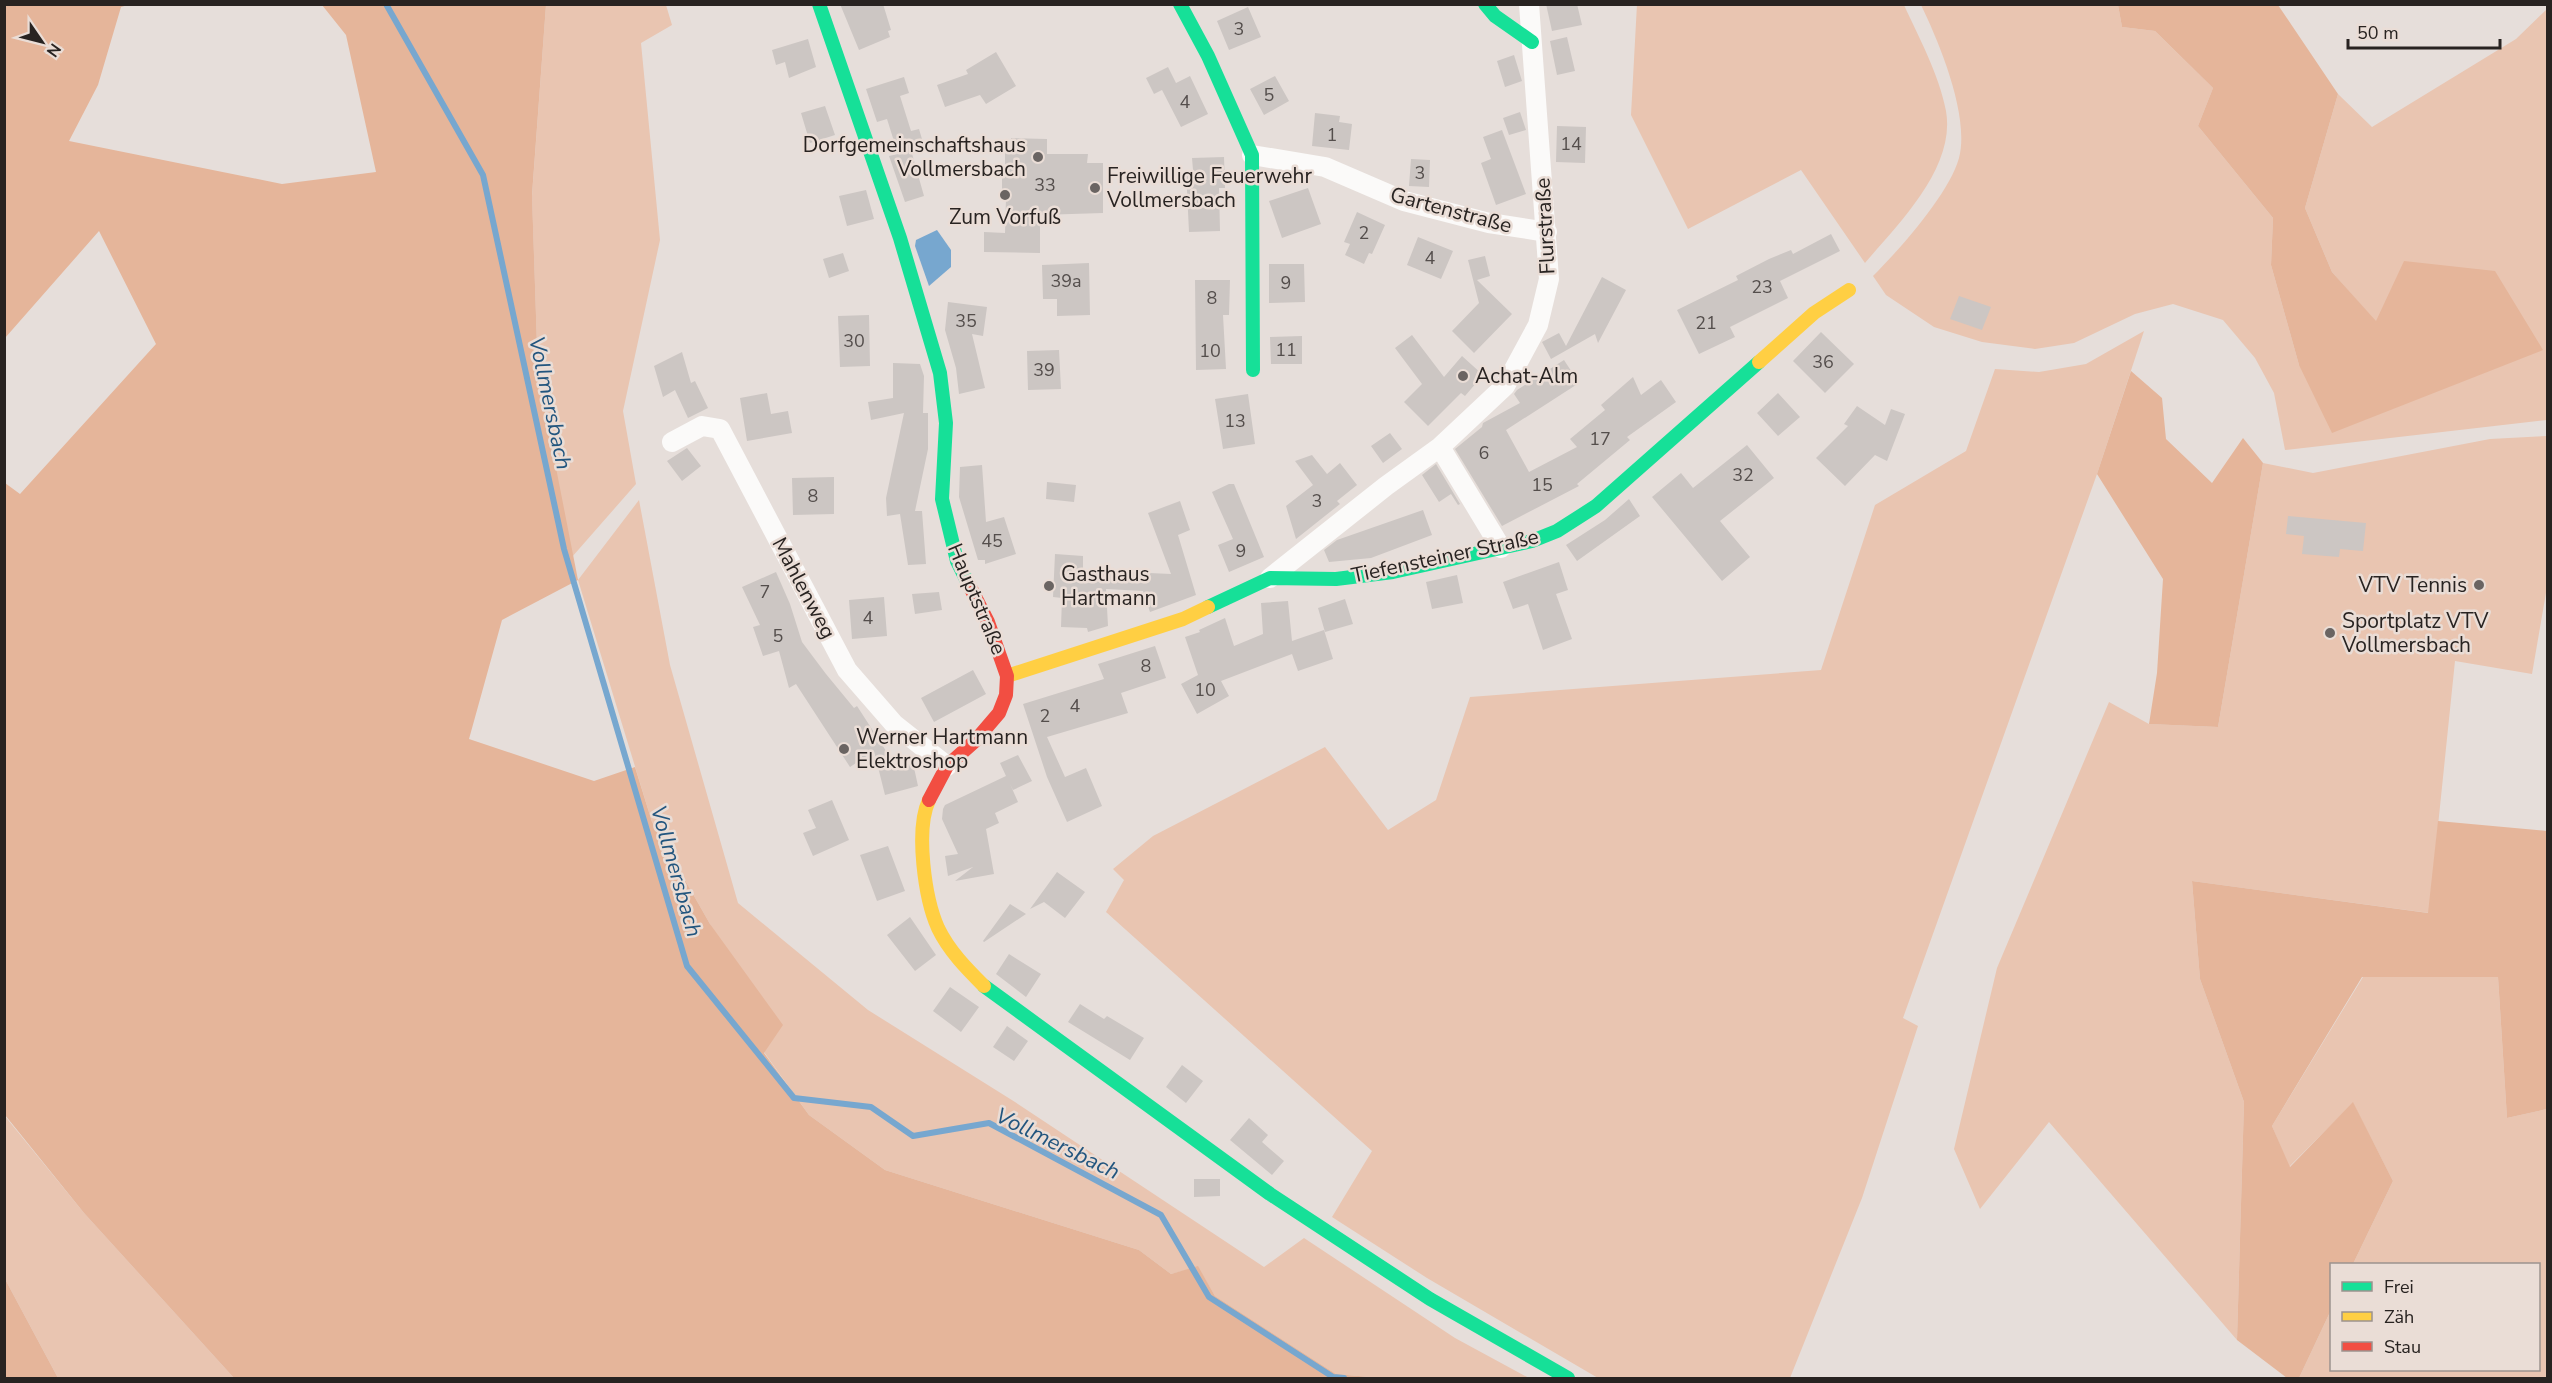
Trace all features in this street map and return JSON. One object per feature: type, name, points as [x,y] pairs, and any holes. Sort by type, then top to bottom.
[{"type":"main road","name":"Hauptstraße","points":[[819,4],[900,238],[940,373],[946,423],[942,499],[957,561],[988,622],[1007,676],[1006,695],[999,713],[975,741],[947,766],[927,804],[923,833],[925,882],[938,928],[957,958],[987,990],[1270,1194],[1430,1299],[1568,1378]]},
{"type":"main road","points":[[1180,4],[1208,56],[1252,155],[1254,370]]},
{"type":"main road","points":[[1485,4],[1495,16],[1532,42]]},
{"type":"main road","name":"Tiefensteiner Straße","points":[[1007,676],[1182,619],[1270,578],[1336,579],[1381,573],[1532,541],[1557,531],[1596,506],[1814,313],[1849,290]]},
{"type":"street","name":"Flurstraße","points":[[1270,578],[1440,447],[1505,386],[1538,325],[1549,279],[1529,4]]},
{"type":"street","name":"Gartenstraße","points":[[1252,155],[1326,166],[1404,201],[1489,223],[1547,232]]},
{"type":"street","name":"Mahlenweg","points":[[672,442],[702,426],[720,429],[847,670],[894,724],[947,766]]},
{"type":"street","points":[[1440,447],[1502,548]]},
{"type":"shaded area","points":[[5,4],[128,5],[121,7],[98,85],[69,141],[282,184],[376,172],[346,35],[322,5],[546,5],[532,195],[538,376],[578,580],[502,620],[469,739],[594,781],[635,767],[652,822],[710,924],[783,1025],[764,1053],[809,1115],[885,1170],[1139,1250],[1171,1274],[1198,1266],[1215,1296],[1336,1374],[1381,1378],[234,1378],[84,1213],[5,1115],[5,483],[20,494],[156,344],[99,231],[5,338]]},
{"type":"shaded area","points":[[1637,4],[1904,5],[1939,83],[1946,111],[1947,132],[1942,153],[1922,194],[1865,263],[1801,170],[1688,229],[1631,115]]},
{"type":"shaded area","points":[[546,5],[666,5],[672,25],[641,43],[660,240],[623,411],[636,484],[572,557],[538,376],[532,196]]},
{"type":"shaded area","points":[[1921,5],[2118,5],[2122,27],[2155,31],[2213,88],[2198,126],[2273,218],[2271,265],[2299,365],[2376,322],[2332,272],[2305,208],[2338,94],[2372,127],[2516,39],[2547,9],[2547,420],[2285,450],[2274,393],[2255,358],[2223,320],[2173,304],[2135,314],[2074,343],[2035,349],[1982,342],[1934,327],[1886,295],[1873,276],[1935,204],[1954,172],[1959,158],[1961,141],[1957,101],[1944,59]]},
{"type":"shaded area","points":[[2118,5],[2278,5],[2338,94],[2305,208],[2332,272],[2376,321],[2404,261],[2495,271],[2543,350],[2332,433],[2299,365],[2271,265],[2273,218],[2198,126],[2213,88],[2155,31],[2122,27]]},
{"type":"shaded area","points":[[2144,331],[2097,474],[1903,1018],[1918,1026],[1862,1198],[1790,1378],[1598,1378],[1427,1278],[1332,1217],[1372,1151],[1106,912],[1124,880],[1113,869],[1153,836],[1325,747],[1388,830],[1436,800],[1470,697],[1821,670],[1875,505],[1966,451],[1995,369],[2039,372],[2086,364]]},
{"type":"shaded area","points":[[2131,371],[2162,398],[2166,439],[2212,483],[2243,438],[2263,463],[2218,727],[2149,724],[2157,673],[2163,579],[2097,474]]},
{"type":"shaded area","points":[[2547,436],[2547,587],[2532,674],[2455,661],[2429,913],[2192,881],[2200,979],[2244,1102],[2237,1340],[2049,1122],[1980,1209],[1954,1149],[1997,968],[2109,702],[2149,724],[2218,727],[2263,463],[2313,473],[2490,439]]},
{"type":"shaded area","points":[[639,500],[670,665],[738,903],[868,1010],[1015,1102],[1264,1267],[1304,1238],[1455,1338],[1529,1378],[1381,1378],[1336,1374],[1215,1296],[1198,1267],[1171,1274],[1139,1250],[885,1170],[809,1115],[764,1052],[710,924],[652,822],[578,580]]},
{"type":"shaded area","points":[[2438,821],[2547,831],[2547,1109],[2507,1118],[2498,977],[2362,977],[2272,1126],[2290,1167],[2353,1102],[2393,1181],[2353,1263],[2330,1263],[2330,1312],[2299,1378],[2287,1378],[2237,1340],[2244,1102],[2200,979],[2192,881],[2428,913]]},
{"type":"shaded area","points":[[2363,977],[2498,977],[2507,1118],[2547,1109],[2547,1378],[2299,1378],[2330,1312],[2330,1371],[2540,1371],[2540,1263],[2353,1263],[2393,1181],[2353,1103],[2289,1167],[2272,1126]]},
{"type":"shaded area","points":[[4,1115],[84,1213],[234,1378],[58,1378],[5,1279]]},
{"type":"shaded area","points":[[5,1279],[58,1378],[5,1378]]},
{"type":"water","points":[[937,230],[951,250],[951,267],[929,286],[915,246],[916,240]]},
{"type":"building","points":[[840,4],[883,4],[891,30],[888,31],[890,37],[859,50]]},
{"type":"building","points":[[1546,4],[1577,4],[1582,25],[1552,31]]},
{"type":"building","points":[[1248,7],[1261,37],[1229,50],[1217,21]]},
{"type":"building","points":[[1567,37],[1575,71],[1557,75],[1550,41]]},
{"type":"building","points":[[808,39],[816,67],[789,78],[785,62],[776,65],[772,50]]},
{"type":"building","points":[[996,52],[1016,86],[986,104],[980,95],[945,107],[937,85],[968,74],[966,70]]},
{"type":"building","points":[[1514,55],[1522,81],[1505,87],[1497,61]]},
{"type":"building","points":[[1168,67],[1176,83],[1190,76],[1208,114],[1181,127],[1162,90],[1154,94],[1146,78]]},
{"type":"building","points":[[1275,76],[1289,101],[1264,115],[1250,89]]},
{"type":"building","points":[[904,77],[909,93],[900,96],[911,131],[919,129],[924,146],[911,150],[924,196],[905,202],[889,156],[898,154],[887,119],[877,122],[866,89]]},
{"type":"building","points":[[825,106],[835,135],[810,143],[801,113]]},
{"type":"building","points":[[1520,112],[1526,130],[1509,135],[1503,118]]},
{"type":"building","points":[[1315,113],[1340,116],[1339,122],[1352,124],[1349,150],[1312,146]]},
{"type":"building","points":[[1557,126],[1586,127],[1585,163],[1556,162]]},
{"type":"building","points":[[1502,130],[1526,194],[1496,205],[1481,163],[1491,159],[1483,137]]},
{"type":"building","points":[[1011,138],[1047,139],[1047,154],[1088,154],[1087,163],[1103,163],[1103,213],[1040,215],[1040,253],[984,252],[984,232],[1005,233],[1006,198],[1002,198],[1002,171],[1005,171],[1005,153],[1011,153]]},
{"type":"building","points":[[1224,157],[1225,188],[1219,188],[1220,231],[1189,232],[1186,170],[1193,170],[1192,158]]},
{"type":"building","points":[[1411,159],[1430,160],[1429,187],[1409,186]]},
{"type":"building","points":[[1308,188],[1321,224],[1282,238],[1269,201]]},
{"type":"building","points":[[866,190],[874,219],[847,226],[839,196]]},
{"type":"building","points":[[1357,212],[1385,225],[1372,254],[1369,253],[1364,264],[1345,255],[1350,244],[1344,242]]},
{"type":"building","points":[[1831,234],[1840,251],[1780,281],[1788,298],[1730,327],[1735,337],[1699,354],[1677,310],[1738,280],[1736,276],[1769,259],[1791,250],[1793,254]]},
{"type":"building","points":[[1418,237],[1453,251],[1441,279],[1407,265]]},
{"type":"building","points":[[843,253],[849,271],[829,278],[823,259]]},
{"type":"building","points":[[1485,256],[1490,276],[1477,280],[1512,314],[1474,353],[1452,331],[1479,303],[1468,260]]},
{"type":"building","points":[[1089,263],[1090,315],[1057,316],[1057,299],[1043,299],[1042,265]]},
{"type":"building","points":[[1269,264],[1304,264],[1305,302],[1269,303]]},
{"type":"building","points":[[1602,277],[1626,290],[1598,343],[1595,334],[1551,359],[1542,342],[1559,333],[1566,346]]},
{"type":"building","points":[[1195,280],[1230,280],[1229,315],[1223,315],[1226,369],[1196,370]]},
{"type":"building","points":[[1959,296],[1991,307],[1982,330],[1950,319]]},
{"type":"building","points":[[948,302],[987,307],[983,336],[972,334],[985,388],[959,394],[956,368],[945,330]]},
{"type":"building","points":[[869,315],[870,366],[840,367],[838,316]]},
{"type":"building","points":[[1821,332],[1854,364],[1825,393],[1793,361]]},
{"type":"building","points":[[1412,335],[1444,377],[1462,356],[1483,375],[1465,396],[1461,393],[1428,426],[1404,402],[1422,384],[1395,348]]},
{"type":"building","points":[[1302,336],[1302,364],[1271,364],[1270,337]]},
{"type":"building","points":[[1059,350],[1061,389],[1028,390],[1027,351]]},
{"type":"building","points":[[682,352],[691,383],[695,381],[708,408],[688,418],[675,390],[663,397],[654,366]]},
{"type":"building","points":[[1564,360],[1579,383],[1506,430],[1529,472],[1577,447],[1570,439],[1605,410],[1601,405],[1633,377],[1641,395],[1661,380],[1676,402],[1627,437],[1630,440],[1577,484],[1579,486],[1502,526],[1455,449],[1482,427],[1483,423],[1520,403],[1514,394],[1517,390]]},
{"type":"building","points":[[893,363],[920,364],[924,376],[923,413],[928,413],[928,449],[915,511],[922,511],[926,564],[908,565],[900,514],[887,516],[886,498],[904,413],[871,420],[868,402],[893,398]]},
{"type":"building","points":[[767,393],[771,414],[788,411],[792,433],[747,441],[740,398]]},
{"type":"building","points":[[1778,393],[1800,417],[1778,436],[1757,413]]},
{"type":"building","points":[[1248,394],[1255,444],[1223,449],[1215,399]]},
{"type":"building","points":[[1857,406],[1885,425],[1891,409],[1905,414],[1887,461],[1875,455],[1845,486],[1816,458],[1848,426],[1844,424]]},
{"type":"building","points":[[1390,433],[1402,449],[1383,463],[1371,446]]},
{"type":"building","points":[[1747,445],[1774,478],[1720,521],[1750,557],[1722,581],[1652,497],[1681,473],[1693,488]]},
{"type":"building","points":[[687,448],[701,466],[682,481],[667,461]]},
{"type":"building","points":[[1312,455],[1327,474],[1340,463],[1357,485],[1337,501],[1340,504],[1296,539],[1286,506],[1313,485],[1295,461]]},
{"type":"building","points":[[1436,464],[1460,504],[1458,505],[1451,494],[1439,502],[1422,475]]},
{"type":"building","points":[[982,465],[986,522],[1004,517],[1016,554],[985,564],[985,560],[978,560],[959,497],[960,467]]},
{"type":"building","points":[[834,477],[834,514],[793,515],[792,478]]},
{"type":"building","points":[[1047,482],[1076,485],[1074,502],[1046,499]]},
{"type":"building","points":[[1234,484],[1264,557],[1229,572],[1218,545],[1233,539],[1212,492]]},
{"type":"building","points":[[1629,499],[1640,516],[1577,561],[1566,545],[1605,520]]},
{"type":"building","points":[[1180,501],[1190,530],[1178,535],[1196,595],[1150,612],[1143,591],[1106,589],[1108,626],[1088,632],[1087,628],[1061,627],[1062,598],[1053,597],[1055,554],[1083,556],[1083,570],[1171,574],[1148,513]]},
{"type":"building","points":[[1423,510],[1432,535],[1371,558],[1329,562],[1324,550],[1337,540]]},
{"type":"building","points":[[2288,516],[2366,523],[2363,551],[2340,549],[2339,557],[2302,554],[2304,536],[2286,534]]},
{"type":"building","points":[[1559,562],[1568,590],[1556,594],[1572,639],[1543,650],[1528,604],[1513,609],[1503,582]]},
{"type":"building","points":[[776,572],[790,604],[802,642],[854,708],[857,706],[897,768],[913,763],[918,786],[885,795],[874,751],[850,767],[796,684],[789,688],[779,651],[763,656],[753,627],[760,625],[742,587]]},
{"type":"building","points":[[1457,575],[1463,603],[1432,609],[1426,582]]},
{"type":"building","points":[[939,592],[942,610],[915,614],[912,594]]},
{"type":"building","points":[[884,597],[887,636],[852,639],[849,600]]},
{"type":"building","points":[[1345,599],[1353,624],[1325,632],[1318,608]]},
{"type":"building","points":[[1288,601],[1292,641],[1324,630],[1333,659],[1298,671],[1292,654],[1221,681],[1229,696],[1197,714],[1181,684],[1198,675],[1185,637],[1200,632],[1199,630],[1225,618],[1234,646],[1263,634],[1261,603]]},
{"type":"building","points":[[1155,646],[1166,678],[1121,693],[1128,713],[1047,737],[1065,777],[1086,768],[1102,806],[1067,822],[1047,777],[1023,704],[1104,679],[1098,664]]},
{"type":"building","points":[[973,670],[986,694],[934,722],[921,698]]},
{"type":"building","points":[[1018,755],[1032,781],[1013,790],[1010,784],[1018,802],[995,813],[999,823],[986,829],[994,874],[955,881],[973,867],[948,876],[945,856],[958,854],[942,819],[945,805],[1006,776],[1000,763]]},
{"type":"building","points":[[832,800],[849,840],[813,856],[803,833],[816,828],[808,810]]},
{"type":"building","points":[[888,846],[905,891],[877,901],[860,855]]},
{"type":"building","points":[[1057,872],[1085,892],[1065,918],[1044,902],[1030,909]]},
{"type":"building","points":[[1010,904],[1026,914],[984,942],[983,941]]},
{"type":"building","points":[[910,917],[936,955],[915,971],[887,935]]},
{"type":"building","points":[[1009,954],[1041,974],[1026,997],[996,974]]},
{"type":"building","points":[[950,987],[979,1007],[961,1032],[933,1011]]},
{"type":"building","points":[[1080,1004],[1104,1019],[1107,1016],[1144,1038],[1130,1060],[1068,1022]]},
{"type":"building","points":[[1007,1026],[1028,1041],[1014,1061],[993,1047]]},
{"type":"building","points":[[1182,1065],[1203,1081],[1186,1103],[1166,1087]]},
{"type":"building","points":[[1249,1118],[1268,1135],[1262,1142],[1284,1161],[1272,1175],[1230,1140]]},
{"type":"building","points":[[1194,1179],[1220,1179],[1220,1196],[1194,1197]]},
{"type":"waterway","name":"Vollmersbach","points":[[386,4],[483,175],[564,549],[687,966],[794,1098],[871,1107],[913,1136],[989,1123],[1161,1215],[1209,1297],[1333,1377],[1344,1378]]},
{"type":"traffic: fast","points":[[819,4],[900,238],[940,373],[946,423],[942,499],[957,561],[968,583]]},
{"type":"traffic: fast","points":[[1180,4],[1208,56],[1252,155],[1253,370]]},
{"type":"traffic: fast","points":[[1485,4],[1495,16],[1532,42]]},
{"type":"traffic: fast","points":[[1208,607],[1270,578],[1336,579],[1393,572],[1532,541],[1557,531],[1596,506],[1759,362]]},
{"type":"traffic: fast","points":[[984,986],[1270,1194],[1430,1299],[1568,1378]]},
{"type":"traffic: slow","points":[[1759,362],[1814,313],[1849,290]]},
{"type":"traffic: slow","points":[[1007,676],[1183,619],[1208,607]]},
{"type":"traffic: slow","points":[[929,800],[925,813],[922,846],[926,883],[933,915],[947,944],[984,986]]},
{"type":"traffic: jam","points":[[929,800],[947,766],[975,741],[999,713],[1006,695],[1007,676],[988,622],[968,583]]},
{"type":"place","name":"Dorfgemeinschaftshaus Vollmersbach","points":[[1038,157]]},
{"type":"place","name":"Freiwillige Feuerwehr Vollmersbach","points":[[1095,188]]},
{"type":"place","name":"Zum Vorfuß","points":[[1005,195]]},
{"type":"place","name":"Achat-Alm","points":[[1463,376]]},
{"type":"place","name":"VTV Tennis","points":[[2479,585]]},
{"type":"place","name":"Gasthaus Hartmann","points":[[1049,586]]},
{"type":"place","name":"Sportplatz VTV Vollmersbach","points":[[2330,633]]},
{"type":"place","name":"Werner Hartmann Elektroshop","points":[[844,749]]}]
